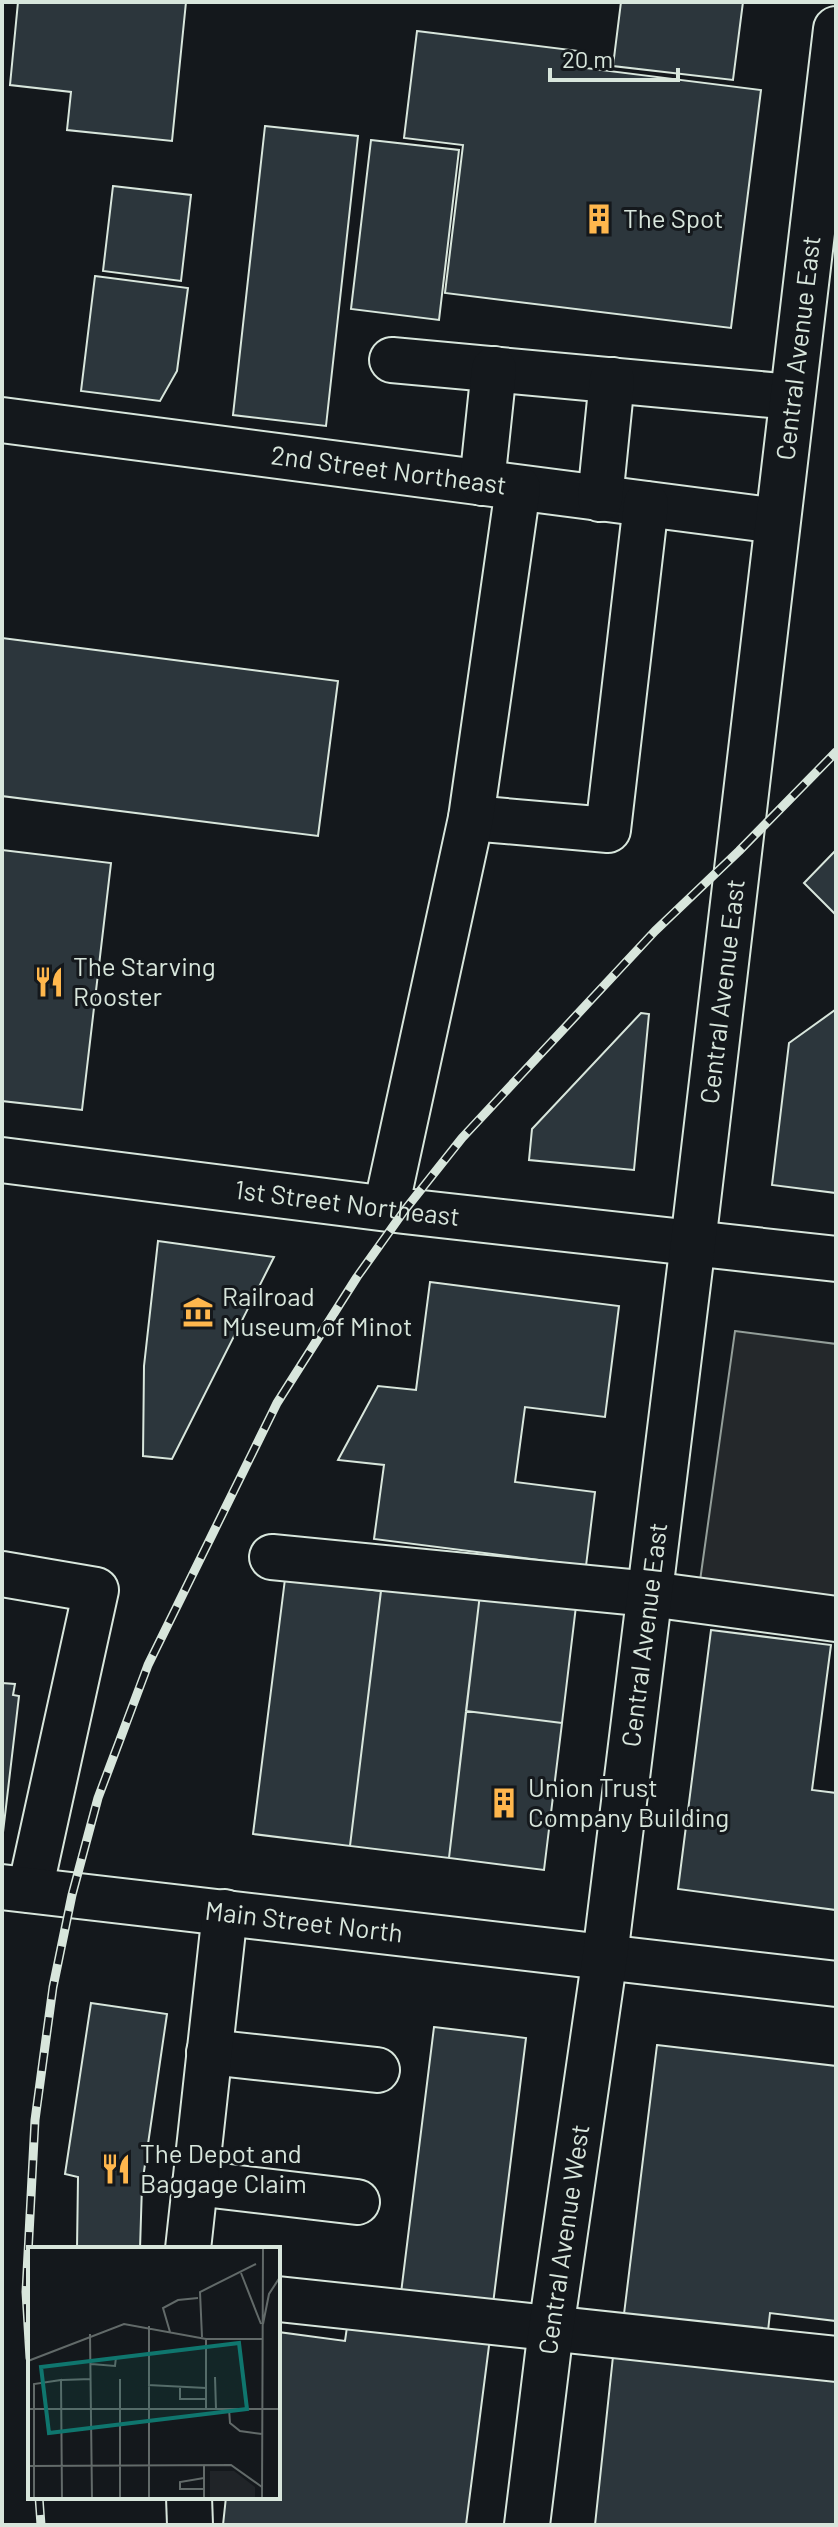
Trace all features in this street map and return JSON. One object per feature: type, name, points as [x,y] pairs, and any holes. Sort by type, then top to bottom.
[{"type":"street","name":"Central Avenue East","points":[[605,1956],[693,1243],[792,397],[824,230],[836,29]]},
{"type":"street","points":[[392,360],[792,397]]},
{"type":"street","points":[[386,1208],[471,818],[500,485],[494,369]]},
{"type":"street","points":[[600,499],[612,380]]},
{"type":"street","name":"2nd Street Northeast","points":[[2,420],[777,521]]},
{"type":"street","points":[[471,818],[608,830],[646,504]]},
{"type":"street","name":"1st Street Northeast","points":[[2,1160],[386,1208],[836,1259]]},
{"type":"street","points":[[272,1557],[650,1594],[836,1619]]},
{"type":"street","points":[[2,1574],[96,1590],[16,1888]]},
{"type":"street","name":"Main Street North","points":[[16,1888],[836,1984]]},
{"type":"street","points":[[188,2247],[225,1912]]},
{"type":"street","name":"Central Avenue West","points":[[527,2525],[551,2329],[605,1956]]},
{"type":"street","points":[[209,2052],[377,2070]]},
{"type":"street","points":[[195,2183],[357,2202]]},
{"type":"street","points":[[280,2299],[836,2359]]},
{"type":"street","points":[[189,2499],[190,2525]]},
{"type":"shaded area","points":[[735,1331],[836,1344],[836,1605],[699,1588]]},
{"type":"building","points":[[18,2],[186,2],[172,141],[67,130],[71,92],[10,85]]},
{"type":"building","points":[[621,2],[743,2],[733,80],[613,66]]},
{"type":"building","name":"The Spot","points":[[417,31],[579,51],[577,67],[761,90],[731,328],[445,293],[463,145],[404,138]]},
{"type":"building","points":[[265,126],[358,136],[326,426],[233,415]]},
{"type":"building","points":[[371,140],[459,150],[439,320],[351,309]]},
{"type":"building","points":[[113,186],[191,195],[181,281],[103,271]]},
{"type":"building","points":[[95,276],[188,288],[177,371],[160,401],[81,391]]},
{"type":"building","points":[[2,638],[338,681],[318,836],[2,796]]},
{"type":"building","name":"The Starving Rooster","points":[[2,850],[111,863],[82,1110],[2,1101]]},
{"type":"building","points":[[836,850],[836,915],[804,883]]},
{"type":"building","points":[[835,1010],[836,1193],[772,1185],[789,1043]]},
{"type":"building","points":[[641,1013],[649,1014],[634,1170],[529,1160],[532,1129]]},
{"type":"building","name":"Railroad Museum of Minot","points":[[158,1241],[274,1257],[172,1459],[143,1456],[144,1366]]},
{"type":"building","points":[[430,1282],[619,1306],[605,1417],[525,1407],[515,1482],[595,1492],[586,1566],[374,1539],[384,1465],[338,1460],[378,1386],[416,1390]]},
{"type":"building","points":[[285,1579],[381,1591],[350,1846],[253,1834]]},
{"type":"building","points":[[382,1582],[480,1594],[449,1858],[350,1846]]},
{"type":"building","points":[[480,1594],[576,1606],[562,1723],[466,1711]]},
{"type":"building","points":[[711,1630],[831,1645],[812,1790],[836,1793],[836,1910],[678,1889]]},
{"type":"building","points":[[2,1683],[15,1684],[13,1695],[19,1696],[2,1841]]},
{"type":"building","name":"Union Trust Company Building","points":[[466,1711],[562,1723],[544,1870],[449,1858]]},
{"type":"building","points":[[91,2003],[167,2014],[142,2185],[140,2247],[77,2247],[78,2177],[65,2174]]},
{"type":"building","points":[[434,2027],[526,2038],[493,2304],[401,2293]]},
{"type":"building","points":[[657,2045],[836,2066],[836,2321],[770,2313],[768,2331],[624,2314]]},
{"type":"building","points":[[348,2320],[490,2338],[466,2525],[223,2525],[226,2499],[280,2499],[280,2332],[345,2341]]},
{"type":"building","points":[[614,2347],[836,2371],[836,2525],[595,2525]]},
{"type":"railway","points":[[28,2247],[35,2120],[53,1987],[72,1895],[98,1798],[148,1665],[277,1403],[357,1277],[462,1138],[655,931],[836,752]]},
{"type":"railway","points":[[28,2254],[28,2325]]},
{"type":"railway","points":[[39,2499],[41,2525]]},
{"type":"place","name":"The Spot","points":[[599,219]]},
{"type":"place","name":"The Starving Rooster","points":[[49,982]]},
{"type":"place","name":"Railroad Museum of Minot","points":[[198,1312]]},
{"type":"place","name":"Union Trust Company Building","points":[[504,1803]]},
{"type":"place","name":"The Depot and Baggage Claim","points":[[116,2169]]}]
